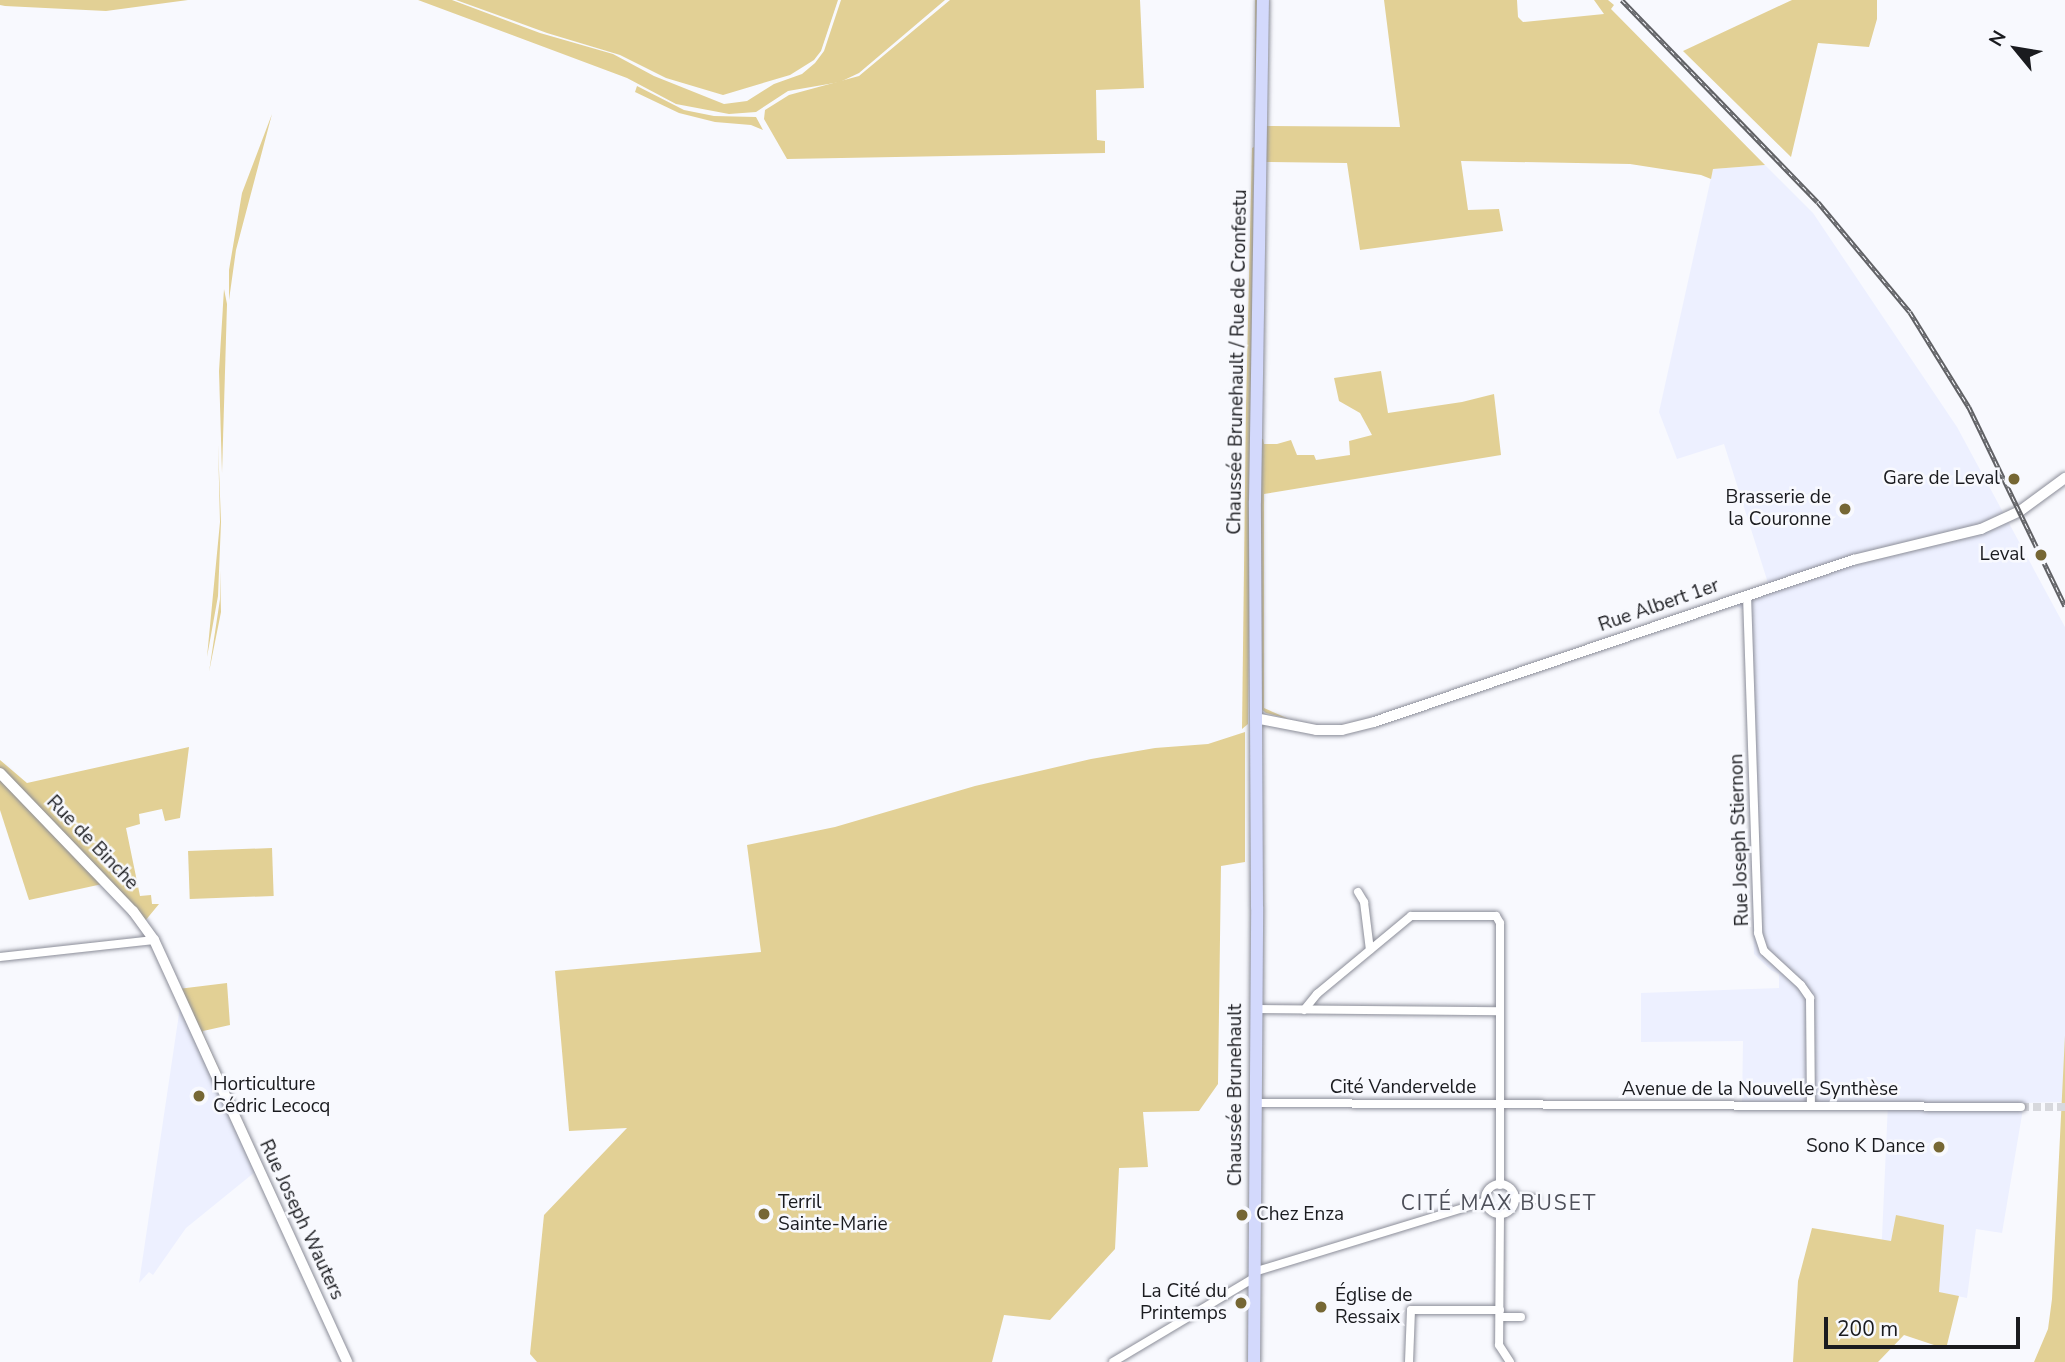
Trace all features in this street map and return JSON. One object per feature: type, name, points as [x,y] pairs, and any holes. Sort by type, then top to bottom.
[{"type":"main road","name":"Chaussée Brunehault / Rue de Cronfestu","points":[[1255,721],[1255,501],[1264,0]]},
{"type":"main road","name":"Chaussée Brunehault","points":[[1254,1362],[1255,721]]},
{"type":"street","name":"Rue Albert 1er","points":[[1255,721],[1316,730],[1342,730],[1853,560],[1981,529],[2021,511],[2065,478]]},
{"type":"street","name":"Rue Joseph Stiernon","points":[[1747,595],[1758,933],[1764,951],[1801,985],[1810,998],[1811,1106]]},
{"type":"street","name":"Rue de Binche","points":[[0,774],[133,911],[154,940]]},
{"type":"street","points":[[1358,892],[1364,902],[1370,950]]},
{"type":"street","name":"Cité Vandervelde","points":[[1254,1103],[1500,1105],[1500,923],[1493,914],[1411,916],[1317,994],[1304,1010]]},
{"type":"street","points":[[0,957],[154,940]]},
{"type":"street","name":"Rue Joseph Wauters","points":[[154,940],[347,1362]]},
{"type":"street","points":[[1255,1009],[1500,1011]]},
{"type":"street","name":"Avenue de la Nouvelle Synthèse","points":[[1500,1105],[2021,1107]]},
{"type":"street","points":[[1500,1105],[1500,1185]]},
{"type":"street","points":[[1500,1185],[1512,1190],[1515,1198],[1513,1207],[1500,1214],[1490,1210],[1486,1201],[1489,1190],[1500,1185]]},
{"type":"street","points":[[1515,1198],[1535,1199]]},
{"type":"street","points":[[1113,1362],[1254,1275],[1486,1201]]},
{"type":"street","points":[[1500,1214],[1499,1345],[1510,1362]]},
{"type":"street","points":[[1409,1362],[1411,1310],[1500,1313],[1521,1317]]},
{"type":"shaded area","points":[[0,0],[188,0],[106,11],[5,6],[0,5]]},
{"type":"shaded area","points":[[418,0],[452,0],[540,33],[613,54],[654,76],[724,104],[747,101],[774,84],[802,74],[815,63],[824,51],[841,0],[945,0],[859,73],[840,82],[788,91],[756,112],[729,114],[676,104],[627,78]]},
{"type":"shaded area","points":[[456,0],[838,0],[821,51],[814,60],[790,75],[723,95],[666,78],[620,55],[547,33]]},
{"type":"shaded area","points":[[950,0],[1140,0],[1144,88],[1096,90],[1097,140],[1105,141],[1105,153],[787,159],[764,119],[765,110],[789,95],[859,76]]},
{"type":"shaded area","points":[[1257,0],[1257,138],[1255,138]]},
{"type":"shaded area","points":[[1384,0],[1517,0],[1518,17],[1523,22],[1604,14],[1594,0],[1608,0],[1614,5],[1611,9],[1765,165],[1713,169],[1711,179],[1701,175],[1630,164],[1461,161],[1468,210],[1499,209],[1503,231],[1360,250],[1347,163],[1265,162],[1266,126],[1400,127]]},
{"type":"shaded area","points":[[1792,0],[1877,0],[1877,19],[1869,47],[1818,43],[1791,157],[1683,51]]},
{"type":"shaded area","points":[[637,86],[684,110],[714,116],[756,117],[763,130],[751,125],[715,122],[679,113],[635,92]]},
{"type":"shaded area","points":[[272,114],[236,250],[229,300],[229,270],[242,193]]},
{"type":"shaded area","points":[[1254,147],[1248,724],[1242,729],[1246,409]]},
{"type":"shaded area","points":[[1765,165],[1813,213],[1957,427],[2065,627],[2065,1102],[2024,1103],[2002,1233],[1976,1229],[1967,1298],[1877,1280],[1882,1237],[1888,1103],[1742,1104],[1743,1041],[1641,1042],[1641,993],[1779,988],[1779,974],[1754,954],[1744,610],[1733,604],[1724,607],[1724,599],[1768,583],[1724,444],[1677,459],[1659,412],[1713,169]]},
{"type":"shaded area","points":[[224,289],[227,304],[222,473],[219,371]]},
{"type":"shaded area","points":[[1381,371],[1388,413],[1462,402],[1494,394],[1501,455],[1264,494],[1264,708],[1289,719],[1266,713],[1260,708],[1259,439],[1263,439],[1264,444],[1291,440],[1297,455],[1314,455],[1316,460],[1350,455],[1349,441],[1372,435],[1360,413],[1339,401],[1334,378]]},
{"type":"shaded area","points":[[218,443],[221,522],[218,596],[207,657],[220,522]]},
{"type":"shaded area","points":[[220,570],[221,612],[209,672],[220,599]]},
{"type":"shaded area","points":[[1245,732],[1245,862],[1221,866],[1218,1084],[1199,1111],[1143,1112],[1148,1167],[1119,1168],[1115,1249],[1050,1320],[1004,1315],[992,1362],[537,1362],[530,1354],[544,1215],[627,1128],[569,1131],[555,971],[761,952],[747,845],[835,827],[975,786],[1091,759],[1155,748],[1208,744]]},
{"type":"shaded area","points":[[189,747],[180,818],[165,821],[162,809],[139,814],[140,824],[126,828],[140,896],[151,895],[152,904],[159,904],[145,921],[0,769],[0,760],[27,783]]},
{"type":"shaded area","points":[[6,780],[107,883],[29,900],[0,810],[0,781]]},
{"type":"shaded area","points":[[272,848],[274,896],[190,899],[188,851]]},
{"type":"shaded area","points":[[227,983],[230,1025],[203,1031],[203,1034],[352,1362],[178,989]]},
{"type":"shaded area","points":[[180,1007],[255,1172],[186,1228],[153,1275],[149,1272],[139,1283]]},
{"type":"shaded area","points":[[2065,1035],[2065,1362],[2034,1362],[2048,1329],[2052,1299]]},
{"type":"shaded area","points":[[1896,1215],[1944,1225],[1939,1292],[1959,1296],[1946,1349],[1904,1335],[1878,1362],[1793,1362],[1798,1281],[1812,1228],[1891,1241]]},
{"type":"tunnel","points":[[2021,1107],[2065,1107]]},
{"type":"railway","points":[[1622,0],[1818,202],[1910,312],[1969,407],[2065,606]]},
{"type":"place","name":"Gare de Leval","points":[[2014,479]]},
{"type":"place","name":"Brasserie de la Couronne","points":[[1845,509]]},
{"type":"place","name":"Leval","points":[[2041,555]]},
{"type":"place","name":"Horticulture Cédric Lecocq","points":[[199,1096]]},
{"type":"place","name":"Sono K Dance","points":[[1939,1147]]},
{"type":"place","name":"Terril Sainte-Marie","points":[[764,1214]]},
{"type":"place","name":"Chez Enza","points":[[1242,1215]]},
{"type":"place","name":"La Cité du Printemps","points":[[1241,1303]]},
{"type":"place","name":"Église de Ressaix","points":[[1321,1307]]},
{"type":"district","name":"CITÉ MAX BUSET","points":[[1499,1203]]}]
